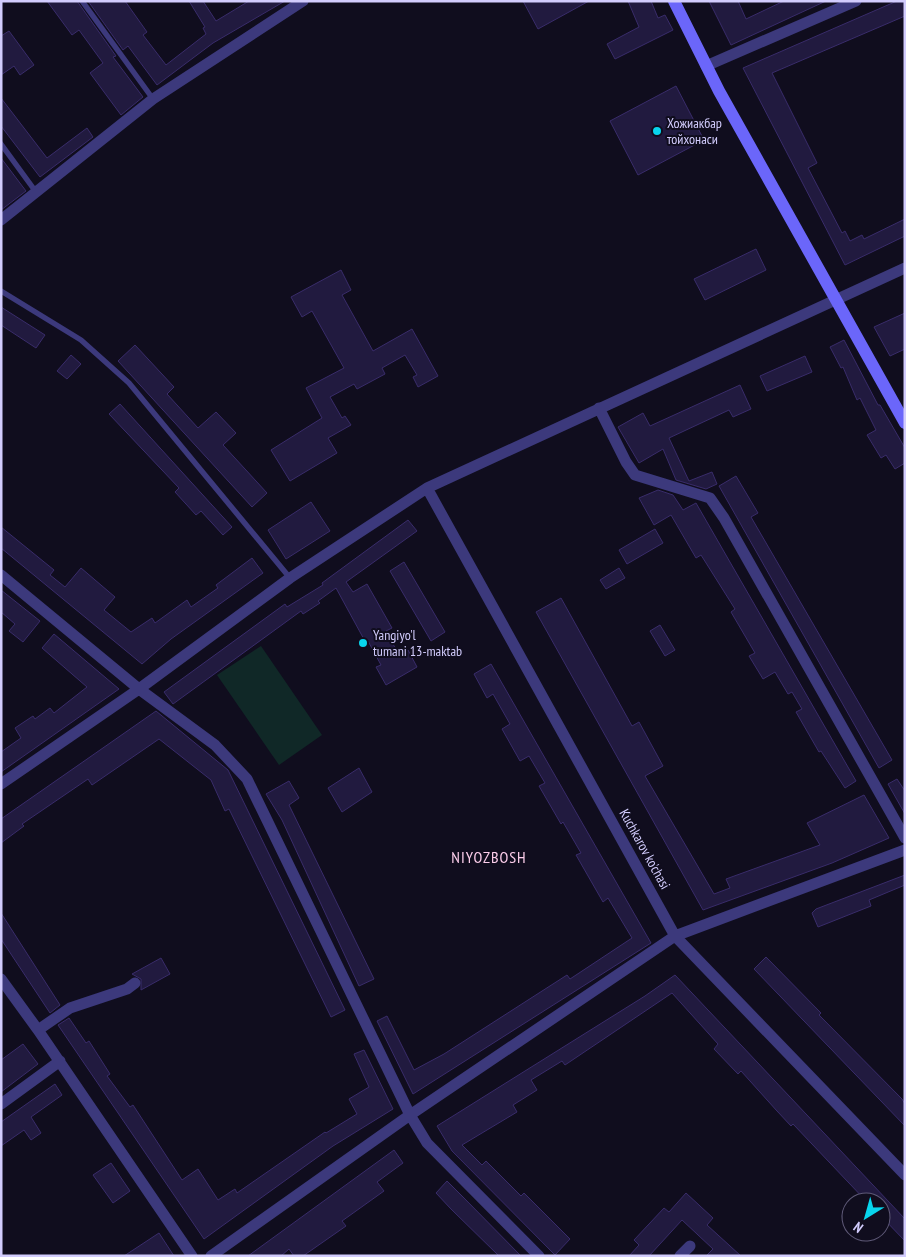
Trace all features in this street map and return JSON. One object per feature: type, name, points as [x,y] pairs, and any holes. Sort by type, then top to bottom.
[{"type":"main road","points":[[674,1],[706,66],[905,423]]},
{"type":"street","points":[[1,220],[153,99],[303,1]]},
{"type":"street","points":[[706,66],[856,1]]},
{"type":"street","points":[[1,784],[139,689],[290,578],[427,488],[905,268]]},
{"type":"street","points":[[599,408],[626,462],[635,475],[710,498],[724,518],[905,838]]},
{"type":"street","name":"Kuchkarov ko'chasi","points":[[427,488],[675,936],[905,1175]]},
{"type":"street","points":[[1,575],[139,689],[215,746],[246,778],[410,1114],[427,1143],[539,1256]]},
{"type":"street","points":[[211,1256],[410,1114],[675,936],[905,850]]},
{"type":"street","points":[[1,979],[60,1061],[192,1256]]},
{"type":"street","points":[[38,1030],[70,1008],[127,988],[135,983]]},
{"type":"street","points":[[1,1104],[60,1061]]},
{"type":"street","points":[[680,1256],[690,1246]]},
{"type":"lane","points":[[82,1],[153,99]]},
{"type":"lane","points":[[1,144],[36,192]]},
{"type":"lane","points":[[1,291],[81,340],[129,383],[290,578]]},
{"type":"green space","points":[[261,646],[322,735],[279,765],[217,675]]},
{"type":"building","points":[[47,1],[77,1],[116,56],[113,57],[143,97],[121,115],[90,73],[103,63],[79,30],[72,35]]},
{"type":"building","points":[[88,1],[125,1],[147,32],[143,35],[166,65],[206,34],[203,28],[205,27],[189,1],[203,1],[216,21],[249,1],[285,1],[213,43],[157,85],[128,46],[123,50]]},
{"type":"building","points":[[523,1],[589,1],[538,29]]},
{"type":"building","points":[[628,1],[651,1],[658,18],[665,15],[673,30],[615,59],[607,44],[639,27]]},
{"type":"building","points":[[709,1],[738,1],[746,19],[784,1],[826,1],[731,45]]},
{"type":"building","points":[[897,1],[905,1],[905,16],[772,73],[817,163],[808,168],[842,233],[845,231],[850,241],[862,235],[864,239],[905,219],[905,236],[845,265],[743,68]]},
{"type":"building","points":[[9,31],[34,65],[20,75],[14,66],[1,75],[1,36]]},
{"type":"building","name":"Хожиакбар тойхонаси","points":[[676,86],[704,140],[638,175],[610,121]]},
{"type":"building","points":[[1,98],[47,158],[87,128],[93,137],[40,177],[1,126]]},
{"type":"building","points":[[1,158],[26,191],[1,210]]},
{"type":"building","points":[[756,249],[766,270],[705,300],[694,279]]},
{"type":"building","points":[[341,270],[351,290],[342,295],[373,351],[412,329],[438,376],[418,387],[413,377],[417,375],[405,355],[382,368],[385,374],[357,389],[354,384],[330,397],[342,418],[345,416],[351,425],[328,438],[337,453],[290,481],[271,450],[322,418],[306,388],[344,368],[312,311],[302,317],[291,297]]},
{"type":"building","points":[[1,307],[45,335],[36,348],[1,325]]},
{"type":"building","points":[[905,313],[905,349],[890,356],[874,327]]},
{"type":"building","points":[[844,340],[878,405],[880,405],[905,448],[905,463],[895,469],[886,455],[881,458],[867,435],[876,430],[860,398],[857,400],[843,367],[841,368],[830,347]]},
{"type":"building","points":[[135,345],[174,387],[167,394],[198,428],[216,412],[236,433],[223,445],[267,493],[252,507],[118,361]]},
{"type":"building","points":[[71,355],[81,364],[67,379],[57,371]]},
{"type":"building","points":[[805,356],[812,372],[767,391],[760,376]]},
{"type":"building","points":[[740,385],[751,409],[733,417],[729,410],[669,438],[689,481],[712,472],[717,484],[706,489],[676,480],[663,449],[639,463],[618,427],[643,413],[650,426]]},
{"type":"building","points":[[120,404],[232,527],[223,535],[201,511],[196,515],[175,492],[179,488],[109,414]]},
{"type":"building","points":[[736,476],[758,513],[751,517],[892,760],[879,768],[719,486]]},
{"type":"building","points":[[658,490],[673,495],[683,510],[696,503],[856,781],[845,788],[821,751],[819,752],[796,712],[802,709],[792,692],[788,694],[775,672],[763,679],[749,656],[755,653],[731,612],[735,609],[701,555],[696,558],[671,515],[654,525],[639,498]]},
{"type":"building","points":[[311,502],[330,531],[286,559],[268,530]]},
{"type":"building","points":[[408,520],[417,531],[346,582],[353,592],[367,584],[392,628],[386,631],[399,655],[408,650],[417,667],[386,685],[376,667],[381,665],[368,641],[366,643],[336,588],[318,601],[320,603],[303,614],[301,611],[173,704],[164,692],[285,604],[287,607],[323,585],[322,583]]},
{"type":"building","points":[[1,527],[54,570],[50,575],[65,587],[81,568],[115,597],[104,610],[131,632],[152,618],[155,623],[187,600],[191,607],[218,588],[216,585],[252,558],[263,573],[171,639],[142,664],[1,548]]},
{"type":"building","points":[[655,529],[663,543],[627,564],[619,550]]},
{"type":"building","points":[[404,562],[445,632],[431,641],[390,571]]},
{"type":"building","points":[[619,568],[625,578],[606,589],[600,580]]},
{"type":"building","points":[[1,590],[40,621],[23,642],[9,631],[15,624],[1,612]]},
{"type":"building","points":[[561,598],[632,726],[639,722],[663,766],[645,776],[714,894],[730,888],[726,879],[820,845],[807,823],[864,795],[889,838],[832,863],[703,910],[536,612]]},
{"type":"building","points":[[660,625],[675,650],[665,656],[650,631]]},
{"type":"building","points":[[54,634],[119,689],[1,772],[1,752],[21,738],[15,728],[33,716],[35,719],[50,708],[54,713],[87,687],[42,648]]},
{"type":"building","points":[[491,664],[651,943],[413,1094],[377,1021],[387,1016],[414,1070],[444,1054],[567,975],[570,979],[632,938],[608,898],[603,902],[576,855],[581,853],[563,822],[561,824],[539,786],[545,783],[529,756],[520,761],[502,729],[510,724],[493,694],[487,698],[474,674]]},
{"type":"building","points":[[156,711],[228,770],[345,1010],[331,1017],[229,809],[225,811],[211,780],[159,739],[92,785],[88,779],[22,824],[24,826],[1,843],[1,819]]},
{"type":"building","points":[[359,768],[372,792],[342,812],[328,788]]},
{"type":"building","points":[[897,779],[905,791],[905,814],[888,784]]},
{"type":"building","points":[[289,781],[299,798],[289,805],[374,979],[359,986],[282,820],[266,794]]},
{"type":"building","points":[[905,875],[905,885],[869,900],[871,906],[818,927],[812,913],[816,909]]},
{"type":"building","points":[[1,913],[60,1005],[50,1013],[1,939]]},
{"type":"building","points":[[766,957],[821,1013],[819,1015],[902,1099],[905,1104],[905,1126],[754,969]]},
{"type":"building","points":[[161,958],[170,974],[141,990],[141,979],[132,974]]},
{"type":"building","points":[[675,975],[880,1192],[858,1192],[793,1124],[791,1126],[741,1071],[738,1074],[714,1049],[718,1044],[672,993],[565,1065],[562,1061],[531,1080],[537,1090],[513,1105],[517,1112],[462,1145],[482,1165],[486,1161],[521,1196],[524,1193],[570,1239],[555,1255],[452,1151],[437,1126],[645,996]]},
{"type":"building","points":[[69,1018],[86,1043],[89,1041],[110,1074],[107,1076],[130,1107],[133,1105],[182,1180],[198,1169],[218,1200],[235,1189],[237,1193],[325,1132],[357,1114],[349,1099],[369,1087],[354,1054],[364,1050],[393,1109],[333,1146],[204,1239],[58,1025]]},
{"type":"building","points":[[23,1044],[38,1064],[1,1092],[1,1060]]},
{"type":"building","points":[[55,1084],[62,1095],[31,1117],[41,1133],[31,1140],[24,1130],[1,1146],[1,1122]]},
{"type":"building","points":[[394,1150],[403,1163],[377,1182],[384,1191],[342,1221],[346,1226],[303,1256],[294,1256],[289,1249],[281,1256],[248,1256]]},
{"type":"building","points":[[111,1163],[130,1191],[113,1203],[93,1175]]},
{"type":"building","points":[[447,1181],[521,1256],[499,1256],[451,1209],[436,1193]]},
{"type":"building","points":[[686,1193],[713,1218],[707,1225],[741,1256],[706,1256],[713,1249],[682,1220],[649,1256],[629,1256],[639,1245],[634,1240],[664,1208],[669,1212]]},
{"type":"building","points":[[891,1204],[905,1219],[905,1241],[891,1226]]},
{"type":"building","points":[[159,1233],[174,1256],[124,1256]]},
{"type":"place","name":"Хожиакбар тойхонаси","points":[[657,131]]},
{"type":"place","name":"Yangiyo'l tumani 13-maktab","points":[[363,643]]},
{"type":"district","name":"NIYOZBOSH","points":[[489,857]]}]
